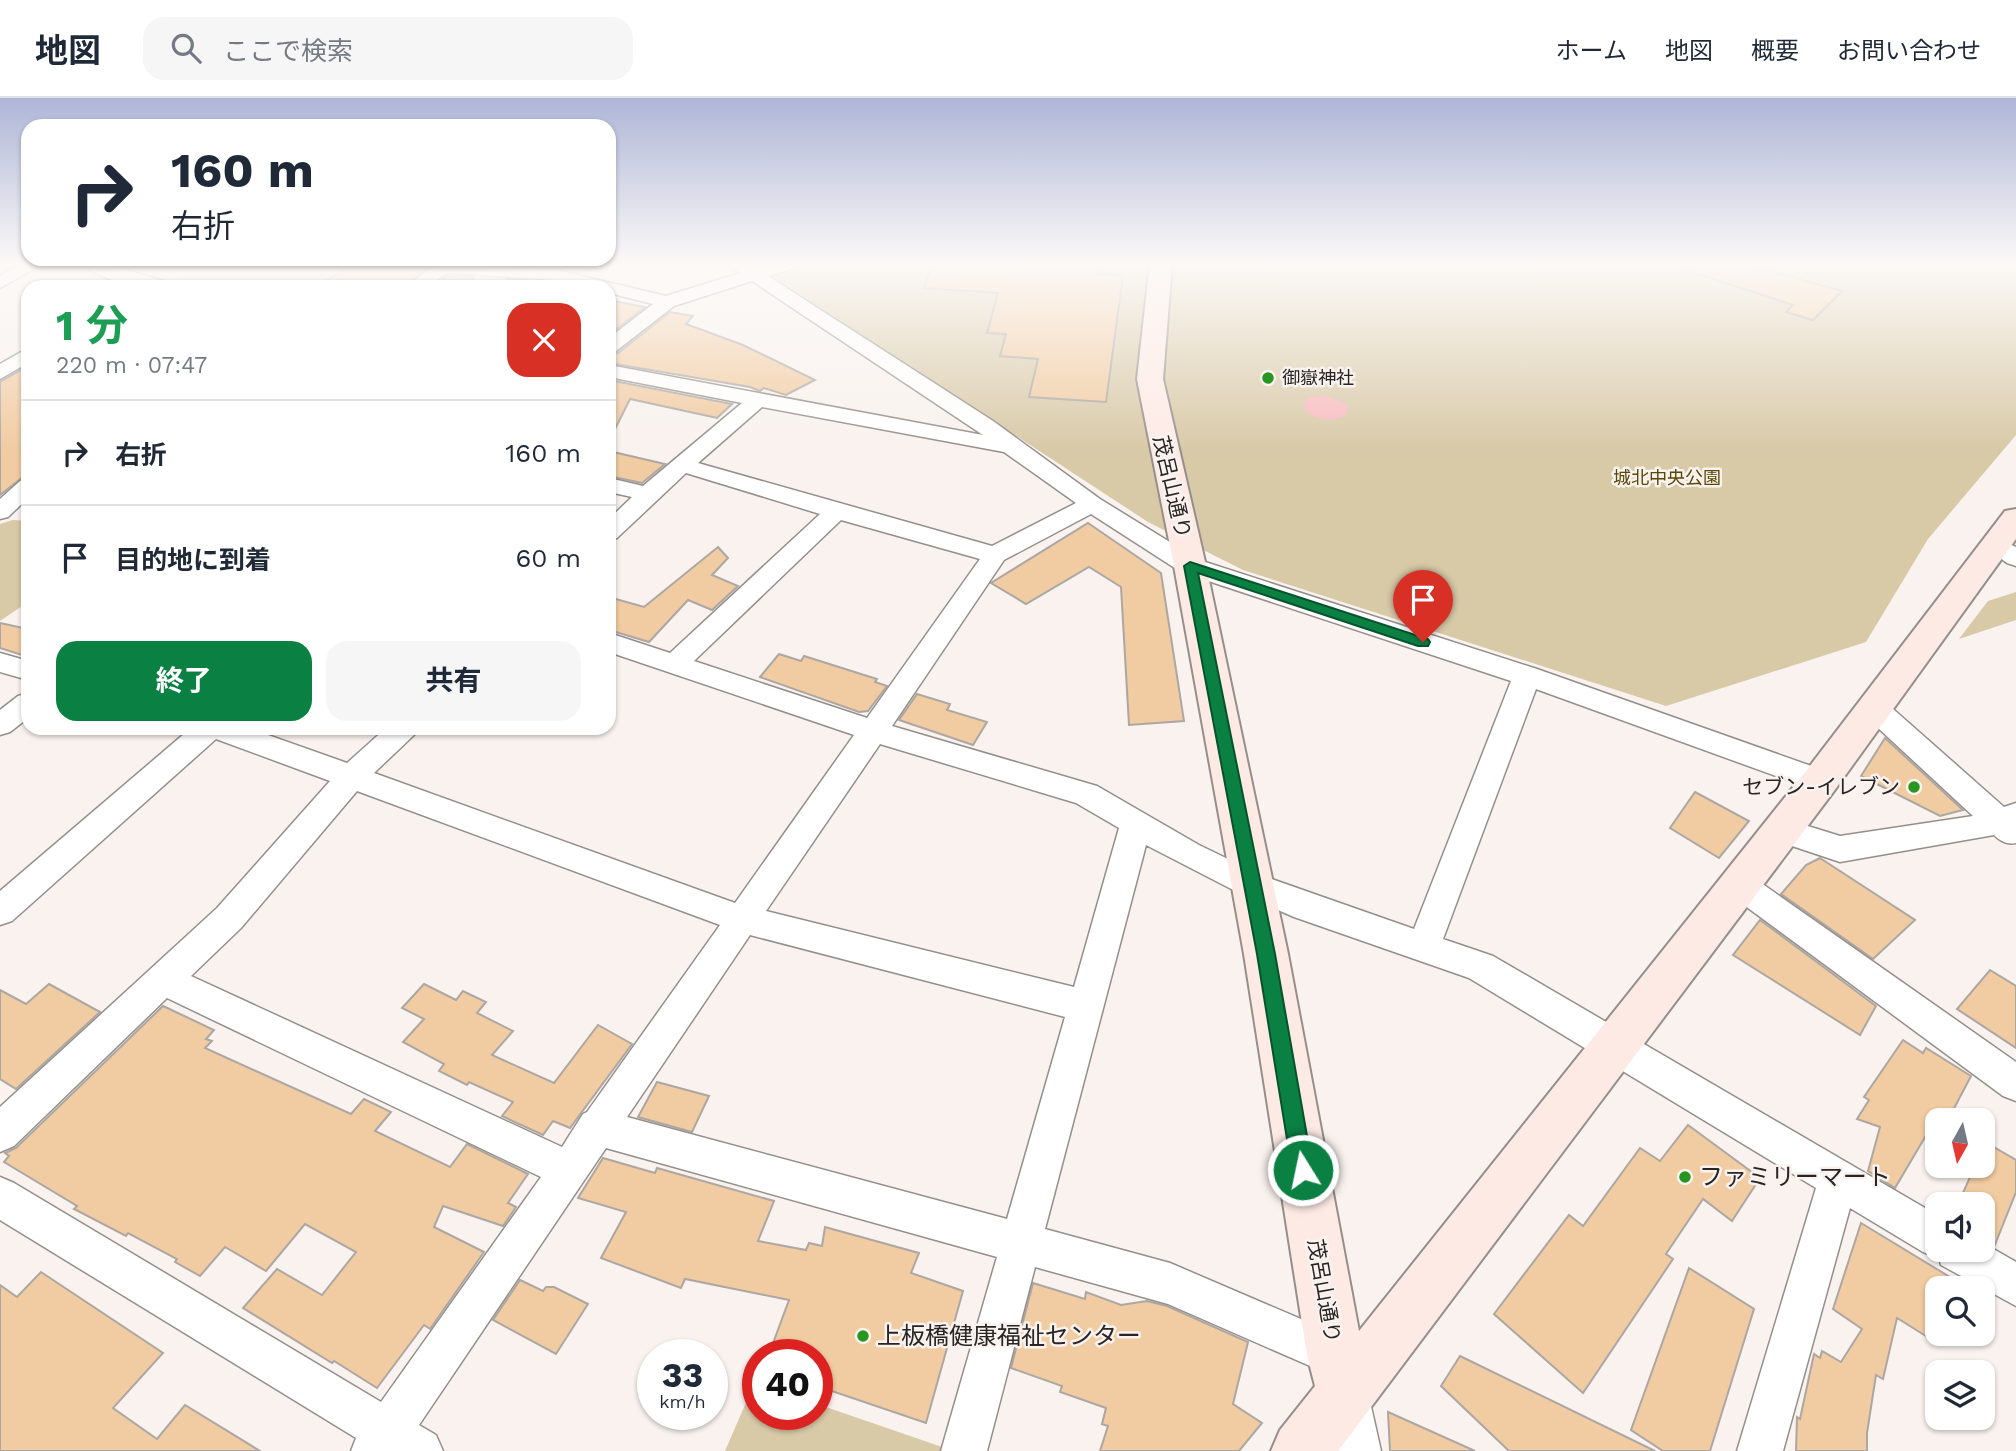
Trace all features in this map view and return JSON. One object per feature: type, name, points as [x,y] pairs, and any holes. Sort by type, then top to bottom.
[{"type":"street","points":[[616,342],[636,326]]},
{"type":"street","points":[[832,326],[985,426],[1092,504],[1190,566],[1527,676],[1820,781]]},
{"type":"street","name":"茂呂山通り","points":[[1155,326],[1150,379],[1157,422],[1190,566],[1252,886],[1340,1374],[1359,1451]]},
{"type":"street","points":[[0,350],[21,354]]},
{"type":"street","points":[[0,373],[21,359]]},
{"type":"street","points":[[616,372],[1009,446]]},
{"type":"street","points":[[616,526],[648,494],[758,400]]},
{"type":"street","points":[[681,465],[995,555]]},
{"type":"street","points":[[616,487],[648,494]]},
{"type":"street","points":[[0,511],[21,492]]},
{"type":"street","points":[[0,1197],[393,1445],[596,1127],[995,555],[1092,504]]},
{"type":"street","points":[[0,511],[21,512]]},
{"type":"street","points":[[674,664],[836,511]]},
{"type":"street","points":[[1301,1451],[1340,1374],[1615,1046],[1874,708],[2009,540]]},
{"type":"street","points":[[616,644],[873,732],[1086,794],[1188,854],[1252,886],[1481,967],[1925,1231]]},
{"type":"street","points":[[0,662],[21,669]]},
{"type":"street","points":[[1424,946],[1527,676]]},
{"type":"street","points":[[0,725],[21,708]]},
{"type":"street","points":[[1874,708],[2010,825]]},
{"type":"street","points":[[0,911],[216,735]]},
{"type":"street","points":[[239,735],[741,919],[1085,1006]]},
{"type":"street","points":[[0,1133],[229,918],[351,777],[396,735]]},
{"type":"street","points":[[964,1451],[1019,1241],[1136,824]]},
{"type":"street","points":[[1782,830],[1840,849],[2010,825]]},
{"type":"street","points":[[1740,885],[2016,1084]]},
{"type":"street","points":[[164,981],[568,1170]]},
{"type":"street","points":[[596,1127],[1170,1284],[1340,1374]]},
{"type":"street","points":[[1760,1451],[1838,1179]]},
{"type":"street","points":[[1977,1262],[2016,1285]]},
{"type":"green space","name":"城北中央公園","points":[[848,326],[2016,326],[2016,435],[1928,539],[1866,642],[1666,706],[1243,570],[1148,522]]},
{"type":"green space","points":[[21,521],[21,607],[0,621],[0,524]]},
{"type":"green space","points":[[2016,592],[2016,620],[1959,639],[1988,601]]},
{"type":"green space","points":[[833,1410],[945,1448],[944,1451],[725,1451],[742,1412],[742,1430],[833,1430]]},
{"type":"shaded area","points":[[1324,395],[1347,404],[1348,413],[1338,419],[1326,420],[1305,411],[1304,402],[1308,398]]},
{"type":"building","points":[[652,326],[692,326],[743,345],[815,380],[786,395],[764,388],[760,391],[750,387],[616,364],[618,353]]},
{"type":"building","points":[[989,326],[1116,326],[1106,402],[1029,397],[1038,359],[1000,356],[1006,334],[987,333]]},
{"type":"building","points":[[21,370],[21,478],[0,495],[0,382]]},
{"type":"building","points":[[616,381],[732,404],[717,418],[630,399],[616,427]]},
{"type":"building","points":[[616,453],[665,464],[642,483],[616,477]]},
{"type":"building","points":[[1088,523],[1161,573],[1184,721],[1129,725],[1121,587],[1089,567],[1026,604],[991,583]]},
{"type":"building","points":[[718,547],[728,558],[712,575],[738,586],[712,610],[688,600],[649,642],[616,632],[616,599],[644,607]]},
{"type":"building","points":[[0,623],[21,628],[21,655],[0,648]]},
{"type":"building","points":[[779,654],[801,661],[804,656],[877,679],[875,682],[887,686],[868,711],[859,712],[760,677]]},
{"type":"building","points":[[917,694],[950,704],[947,710],[987,722],[973,745],[899,720]]},
{"type":"building","points":[[1885,738],[1963,810],[1940,816],[1861,776]]},
{"type":"building","points":[[1695,792],[1749,821],[1719,858],[1670,828]]},
{"type":"building","points":[[1820,858],[1915,920],[1873,959],[1781,894],[1806,865]]},
{"type":"building","points":[[1760,920],[1876,1006],[1860,1035],[1733,955]]},
{"type":"building","points":[[1990,970],[2016,986],[2016,1048],[1957,1009]]},
{"type":"building","points":[[49,984],[100,1012],[16,1089],[0,1079],[0,990],[26,1004]]},
{"type":"building","points":[[424,984],[456,1000],[463,991],[486,1002],[477,1013],[513,1031],[492,1055],[554,1083],[598,1025],[632,1044],[570,1128],[553,1121],[543,1135],[502,1116],[513,1102],[439,1071],[444,1064],[403,1042],[424,1019],[402,1008]]},
{"type":"building","points":[[163,1006],[214,1030],[206,1039],[212,1041],[205,1048],[351,1114],[364,1099],[391,1112],[375,1131],[450,1167],[467,1144],[528,1174],[508,1203],[516,1207],[503,1226],[443,1206],[434,1227],[484,1252],[430,1329],[424,1325],[377,1388],[243,1308],[277,1269],[322,1295],[356,1252],[305,1224],[266,1271],[225,1247],[200,1276],[175,1262],[177,1259],[74,1209],[77,1206],[4,1162],[9,1156],[5,1153],[16,1148]]},
{"type":"building","points":[[1903,1040],[1923,1053],[1926,1048],[1971,1076],[1954,1108],[1925,1108],[1925,1137],[1895,1188],[1868,1171],[1880,1127],[1857,1119],[1869,1100],[1864,1097]]},
{"type":"building","points":[[657,1082],[709,1096],[692,1132],[638,1117]]},
{"type":"building","points":[[1688,1125],[1760,1178],[1732,1221],[1703,1199],[1666,1254],[1673,1259],[1583,1393],[1494,1314],[1569,1215],[1583,1226],[1640,1148],[1660,1161]]},
{"type":"building","points":[[1995,1148],[2016,1160],[2016,1192],[1995,1244],[1995,1192],[1963,1192],[1970,1178],[1995,1178]]},
{"type":"building","points":[[603,1158],[655,1173],[657,1168],[774,1201],[758,1241],[806,1250],[809,1243],[822,1246],[825,1227],[919,1253],[911,1273],[963,1291],[926,1423],[833,1391],[833,1339],[775,1339],[789,1300],[685,1279],[681,1288],[601,1258],[626,1212],[578,1198]]},
{"type":"building","points":[[1861,1223],[1948,1276],[1925,1276],[1925,1336],[1897,1318],[1883,1379],[1876,1375],[1867,1433],[1867,1451],[1796,1451],[1797,1417],[1800,1419],[1814,1354],[1820,1358],[1822,1351],[1841,1362],[1862,1329],[1833,1309]]},
{"type":"building","points":[[1689,1268],[1754,1309],[1710,1451],[1663,1451],[1631,1430]]},
{"type":"building","points":[[41,1272],[163,1353],[113,1408],[157,1439],[185,1405],[260,1451],[0,1451],[0,1285],[17,1297]]},
{"type":"building","points":[[520,1280],[543,1291],[546,1287],[554,1287],[588,1304],[556,1354],[493,1320]]},
{"type":"building","points":[[1033,1283],[1085,1299],[1086,1292],[1121,1305],[1147,1301],[1167,1306],[1248,1342],[1233,1404],[1262,1423],[1239,1451],[1100,1451],[1108,1426],[1102,1424],[1106,1408],[1060,1392],[1062,1386],[1011,1368]]},
{"type":"building","points":[[1460,1356],[1655,1451],[1509,1451],[1441,1386]]},
{"type":"building","points":[[1388,1412],[1475,1451],[1390,1451]]},
{"type":"place","name":"御嶽神社","points":[[1268,378]]},
{"type":"place","name":"セブン-イレブン","points":[[1914,787]]},
{"type":"place","name":"ファミリーマート","points":[[1685,1177]]},
{"type":"place","name":"上板橋健康福祉センター","points":[[863,1336]]},
{"type":"route","points":[[1303,1170],[1266,954],[1190,566],[1423,642]]}]
